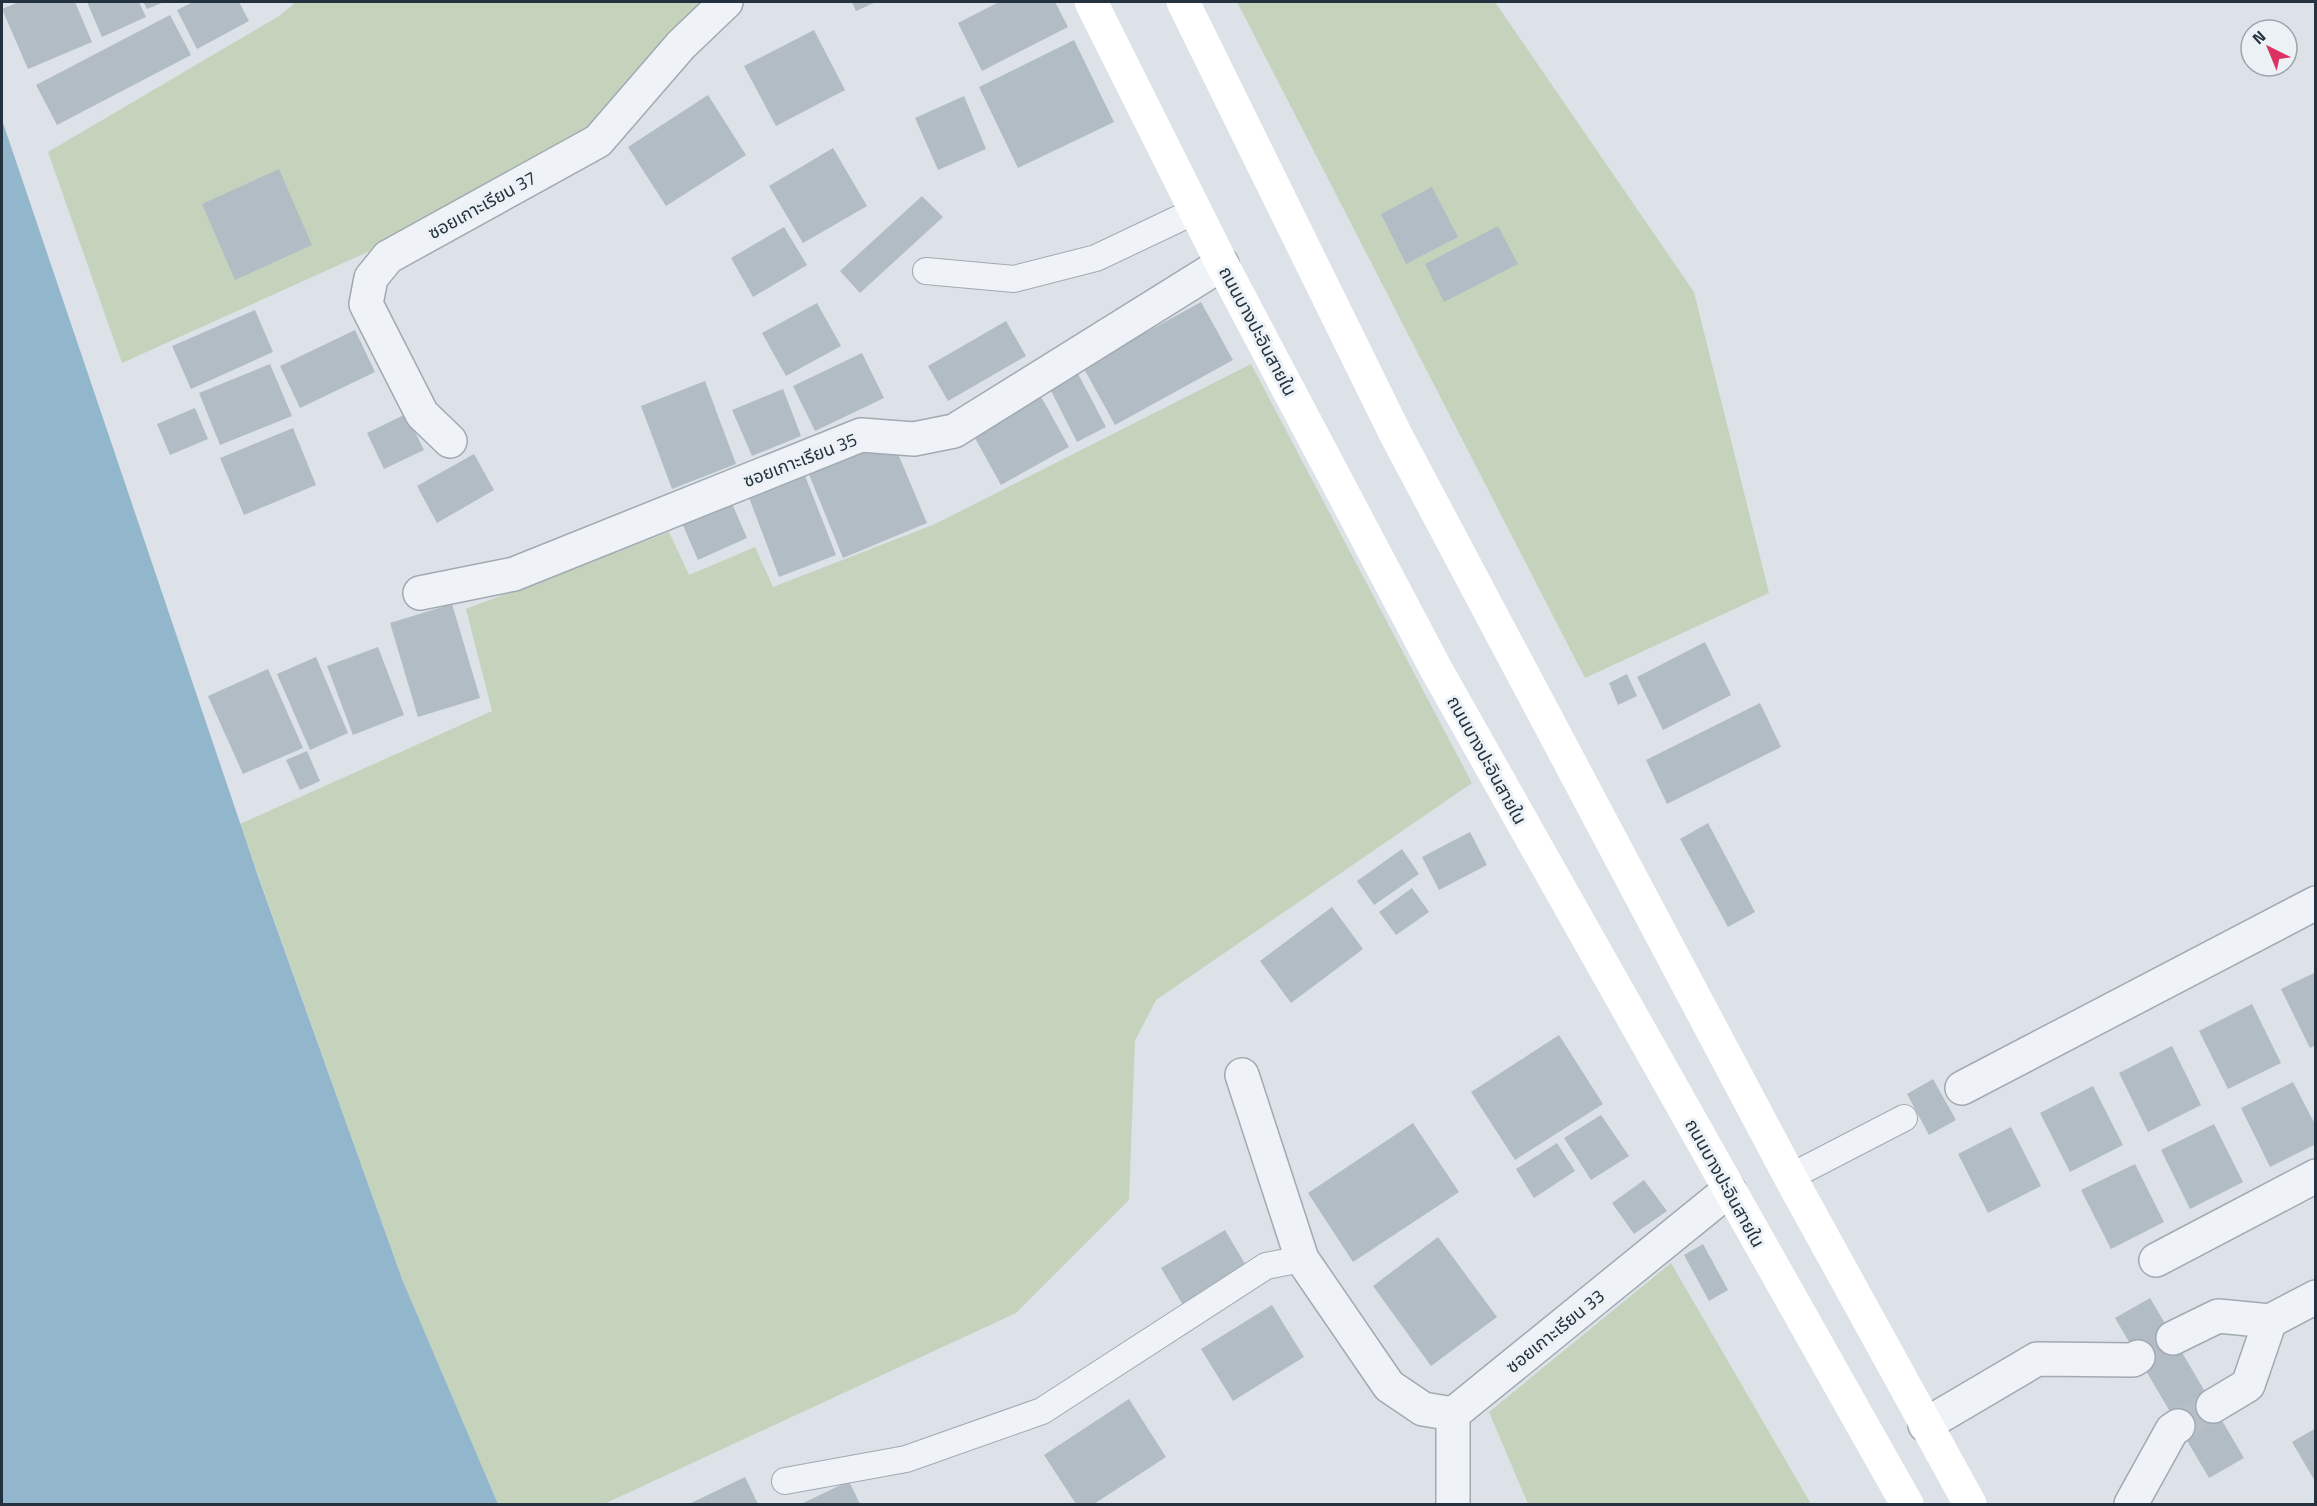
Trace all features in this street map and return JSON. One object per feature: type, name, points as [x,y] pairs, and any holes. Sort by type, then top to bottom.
[{"type":"main road","name":"ถนนบางปะอินสายใน","points":[[1091,2],[1222,264],[1436,669],[1907,1504]]},
{"type":"main road","points":[[1183,2],[1396,435],[1790,1177],[1970,1504]]},
{"type":"street","name":"ซอยเกาะเรียน 37","points":[[450,441],[422,414],[366,304],[370,278],[388,257],[598,141],[681,45],[726,2]]},
{"type":"street","name":"ซอยเกาะเรียน 35","points":[[420,593],[514,574],[861,435],[914,439],[954,431],[1222,264]]},
{"type":"street","points":[[1962,1088],[2316,903]]},
{"type":"street","points":[[1242,1075],[1302,1259],[1389,1386],[1423,1409],[1453,1414],[1453,1504]]},
{"type":"street","points":[[2156,1260],[2316,1176]]},
{"type":"street","name":"ซอยเกาะเรียน 33","points":[[1453,1414],[1729,1190]]},
{"type":"street","points":[[2173,1338],[2218,1316],[2270,1321],[2316,1296]]},
{"type":"street","points":[[2213,1406],[2248,1385],[2270,1321]]},
{"type":"street","points":[[1925,1425],[2037,1359],[2133,1360],[2138,1357]]},
{"type":"street","points":[[2131,1504],[2172,1430],[2178,1426]]},
{"type":"lane","points":[[926,271],[1014,279],[1096,258],[1195,210]]},
{"type":"lane","points":[[1790,1177],[1904,1118]]},
{"type":"lane","points":[[785,1481],[906,1459],[1042,1411],[1266,1266],[1302,1259]]},
{"type":"green space","points":[[296,2],[711,2],[595,123],[372,250],[122,363],[48,152],[279,16]]},
{"type":"green space","points":[[1237,2],[1495,2],[1694,292],[1769,593],[1585,678]]},
{"type":"green space","points":[[1251,364],[1472,783],[1156,1000],[1135,1041],[1129,1200],[1016,1313],[604,1504],[498,1504],[402,1279],[240,824],[492,711],[466,609],[669,532],[689,575],[755,547],[773,587],[935,524]]},
{"type":"green space","points":[[1671,1263],[1811,1504],[1528,1504],[1489,1412]]},
{"type":"water","points":[[2,120],[258,876],[402,1279],[498,1504],[2,1504]]},
{"type":"building","points":[[19,2],[75,2],[92,42],[28,69],[2,9]]},
{"type":"building","points":[[87,2],[139,2],[146,17],[102,37]]},
{"type":"building","points":[[143,2],[164,2],[147,9]]},
{"type":"building","points":[[193,2],[239,2],[249,21],[197,49],[177,10]]},
{"type":"building","points":[[852,2],[876,2],[856,11]]},
{"type":"building","points":[[999,2],[1055,2],[1068,27],[982,71],[958,23]]},
{"type":"building","points":[[170,15],[191,55],[57,125],[36,85]]},
{"type":"building","points":[[814,30],[845,90],[776,126],[744,66]]},
{"type":"building","points":[[1074,40],[1114,122],[1018,168],[979,87]]},
{"type":"building","points":[[708,95],[746,155],[666,206],[628,147]]},
{"type":"building","points":[[964,96],[986,149],[938,170],[915,118]]},
{"type":"building","points":[[833,148],[867,206],[803,243],[769,186]]},
{"type":"building","points":[[279,169],[312,245],[235,280],[202,204]]},
{"type":"building","points":[[1432,187],[1458,237],[1406,264],[1381,214]]},
{"type":"building","points":[[922,196],[943,217],[860,293],[840,271]]},
{"type":"building","points":[[1498,226],[1518,264],[1444,302],[1425,264]]},
{"type":"building","points":[[784,227],[807,265],[753,297],[731,258]]},
{"type":"building","points":[[1201,302],[1233,360],[1115,425],[1083,367]]},
{"type":"building","points":[[817,303],[841,346],[786,376],[762,333]]},
{"type":"building","points":[[255,310],[273,352],[191,389],[172,346]]},
{"type":"building","points":[[1006,321],[1026,356],[948,401],[928,366]]},
{"type":"building","points":[[355,330],[375,372],[300,408],[280,366]]},
{"type":"building","points":[[862,353],[884,398],[815,431],[793,386]]},
{"type":"building","points":[[270,364],[292,416],[220,445],[199,393]]},
{"type":"building","points":[[1076,370],[1106,427],[1077,442],[1048,385]]},
{"type":"building","points":[[705,381],[736,464],[672,489],[641,406]]},
{"type":"building","points":[[783,389],[801,436],[752,456],[732,410]]},
{"type":"building","points":[[1039,393],[1069,447],[1001,485],[971,431]]},
{"type":"building","points":[[195,408],[208,439],[170,455],[157,424]]},
{"type":"building","points":[[406,414],[424,450],[384,469],[367,433]]},
{"type":"building","points":[[293,428],[316,485],[244,515],[220,458]]},
{"type":"building","points":[[891,437],[927,523],[843,558],[808,472]]},
{"type":"building","points":[[474,454],[494,490],[437,523],[417,486]]},
{"type":"building","points":[[804,473],[836,555],[779,577],[748,495]]},
{"type":"building","points":[[731,501],[747,538],[698,560],[682,523]]},
{"type":"building","points":[[452,604],[480,698],[418,717],[390,623]]},
{"type":"building","points":[[1705,642],[1731,695],[1663,730],[1637,677]]},
{"type":"building","points":[[378,647],[404,715],[353,735],[327,666]]},
{"type":"building","points":[[316,657],[348,733],[310,750],[277,674]]},
{"type":"building","points":[[268,669],[303,748],[243,774],[208,696]]},
{"type":"building","points":[[1627,674],[1637,696],[1618,705],[1609,683]]},
{"type":"building","points":[[1760,703],[1781,747],[1667,804],[1646,760]]},
{"type":"building","points":[[307,751],[320,781],[300,790],[286,760]]},
{"type":"building","points":[[1708,823],[1755,912],[1728,927],[1680,839]]},
{"type":"building","points":[[1470,832],[1487,865],[1439,890],[1422,857]]},
{"type":"building","points":[[1402,849],[1419,874],[1374,905],[1357,881]]},
{"type":"building","points":[[1412,888],[1429,912],[1396,935],[1379,912]]},
{"type":"building","points":[[1332,907],[1363,949],[1291,1003],[1260,961]]},
{"type":"building","points":[[2316,972],[2316,1045],[2310,1048],[2281,989]]},
{"type":"building","points":[[2252,1004],[2281,1063],[2228,1089],[2199,1031]]},
{"type":"building","points":[[1559,1035],[1603,1104],[1515,1160],[1471,1092]]},
{"type":"building","points":[[2172,1046],[2201,1105],[2148,1132],[2119,1073]]},
{"type":"building","points":[[1933,1079],[1956,1120],[1929,1135],[1907,1094]]},
{"type":"building","points":[[2293,1082],[2316,1126],[2316,1144],[2270,1167],[2241,1108]]},
{"type":"building","points":[[2093,1086],[2123,1145],[2070,1172],[2040,1113]]},
{"type":"building","points":[[1601,1115],[1629,1156],[1591,1180],[1564,1138]]},
{"type":"building","points":[[1413,1123],[1459,1192],[1353,1262],[1308,1193]]},
{"type":"building","points":[[2214,1124],[2243,1182],[2190,1209],[2161,1150]]},
{"type":"building","points":[[2011,1127],[2041,1186],[1988,1213],[1958,1154]]},
{"type":"building","points":[[1557,1143],[1575,1171],[1534,1198],[1516,1169]]},
{"type":"building","points":[[2135,1164],[2164,1222],[2111,1249],[2081,1190]]},
{"type":"building","points":[[1644,1180],[1667,1211],[1634,1234],[1612,1203]]},
{"type":"building","points":[[1225,1230],[1247,1267],[1183,1305],[1161,1268]]},
{"type":"building","points":[[1438,1237],[1497,1317],[1431,1366],[1373,1286]]},
{"type":"building","points":[[1703,1244],[1728,1290],[1709,1301],[1684,1255]]},
{"type":"building","points":[[2150,1298],[2244,1458],[2209,1478],[2115,1318]]},
{"type":"building","points":[[1272,1305],[1304,1357],[1233,1401],[1201,1349]]},
{"type":"building","points":[[1129,1399],[1166,1457],[1094,1504],[1076,1504],[1044,1455]]},
{"type":"building","points":[[2316,1428],[2316,1483],[2292,1442]]},
{"type":"building","points":[[745,1477],[758,1504],[689,1504]]},
{"type":"building","points":[[849,1481],[860,1504],[801,1504]]},
{"type":"tunnel","points":[[2178,1426],[2213,1406]]}]
